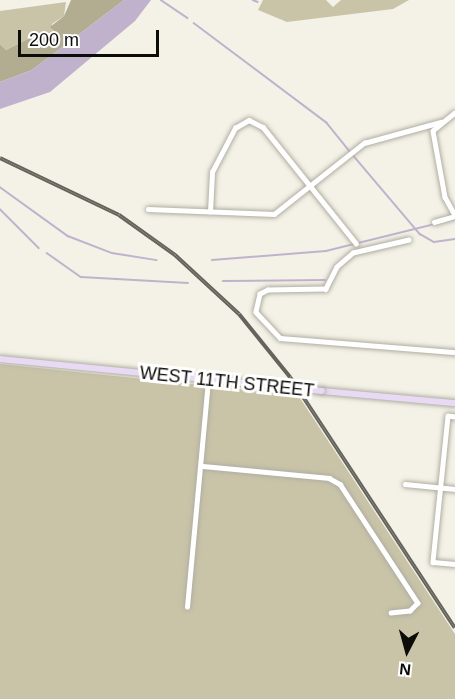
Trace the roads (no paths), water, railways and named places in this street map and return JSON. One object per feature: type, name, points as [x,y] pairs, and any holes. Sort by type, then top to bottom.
[{"type":"street","points":[[148,208],[274,214],[312,189],[351,153],[441,122],[455,113]]},
{"type":"street","points":[[210,212],[212,172],[235,128],[249,120],[262,127],[356,243]]},
{"type":"street","points":[[434,222],[455,215],[445,197],[434,131],[441,122]]},
{"type":"street","points":[[409,240],[353,253],[337,267],[326,289],[268,290],[260,294],[256,312],[280,338],[455,352]]},
{"type":"street","name":"WEST 11TH STREET","points":[[0,359],[455,403]]},
{"type":"street","points":[[187,607],[197,543],[208,380]]},
{"type":"street","points":[[455,417],[448,416],[433,562],[455,564]]},
{"type":"street","points":[[203,466],[329,478],[344,487],[418,603],[410,611],[391,613]]},
{"type":"street","points":[[405,484],[455,489]]},
{"type":"waterway","points":[[161,0],[188,18]]},
{"type":"waterway","points":[[253,0],[258,2]]},
{"type":"waterway","points":[[194,23],[327,123],[350,151]]},
{"type":"waterway","points":[[353,155],[420,234],[434,242],[455,239]]},
{"type":"waterway","points":[[0,187],[68,236],[112,253],[156,260]]},
{"type":"waterway","points":[[0,209],[39,248]]},
{"type":"waterway","points":[[212,260],[326,251],[455,219]]},
{"type":"waterway","points":[[47,253],[81,277],[188,283]]},
{"type":"waterway","points":[[223,281],[325,280]]},
{"type":"railway","points":[[0,158],[119,215],[175,255],[239,314],[290,377],[455,628]]}]
